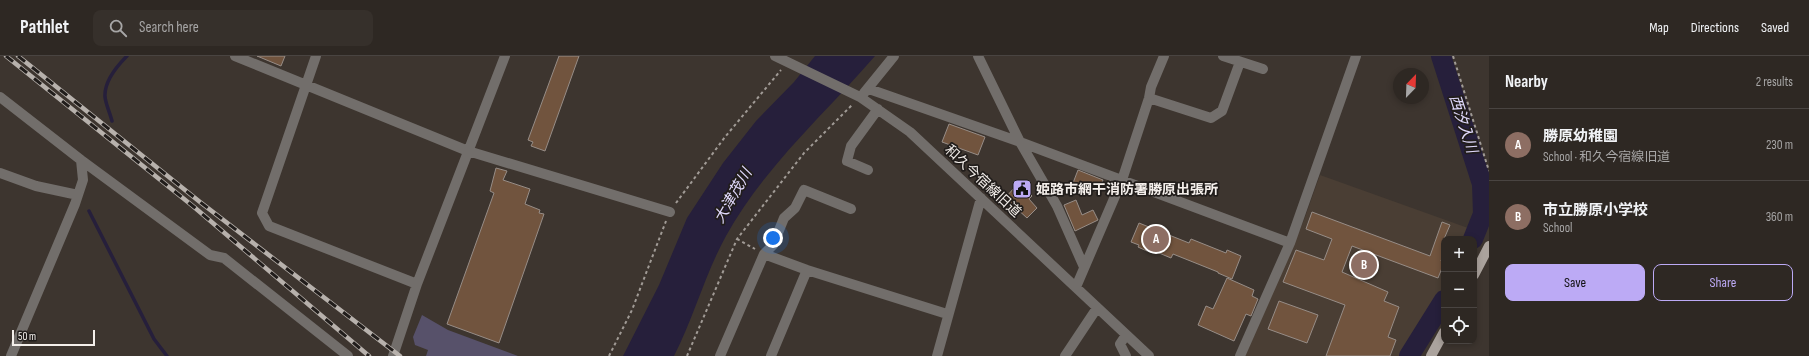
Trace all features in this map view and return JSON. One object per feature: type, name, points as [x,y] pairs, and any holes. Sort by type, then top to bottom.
[{"type":"main road","points":[[1476,272],[1489,246]]},
{"type":"main road","points":[[1431,356],[1441,338]]},
{"type":"street","points":[[235,56],[468,151],[670,212]]},
{"type":"street","points":[[316,56],[262,213],[269,226],[417,284]]},
{"type":"street","points":[[392,356],[417,284],[505,56]]},
{"type":"street","name":"和久今宿線旧道","points":[[775,56],[791,58],[860,97],[910,132],[1149,356]]},
{"type":"street","points":[[860,97],[869,89],[894,56]]},
{"type":"street","points":[[978,56],[1020,142],[1057,206],[1084,267]]},
{"type":"street","points":[[1076,287],[1122,180],[1149,98],[1151,87],[1164,56]]},
{"type":"street","points":[[1223,56],[1263,69]]},
{"type":"street","points":[[1240,356],[1290,243],[1356,56]]},
{"type":"street","points":[[1149,98],[1211,118],[1222,111],[1240,62]]},
{"type":"street","points":[[869,89],[1020,142],[1290,243]]},
{"type":"street","points":[[0,97],[81,160],[210,254],[224,258],[348,356]]},
{"type":"street","points":[[868,170],[847,161],[851,146],[878,109]]},
{"type":"street","points":[[12,356],[78,195],[83,180],[81,160]]},
{"type":"street","points":[[0,173],[36,186],[78,195]]},
{"type":"street","points":[[720,356],[764,254],[773,245],[784,218],[795,208],[804,190],[851,209]]},
{"type":"street","points":[[936,356],[981,198]]},
{"type":"street","points":[[764,254],[807,270],[947,314]]},
{"type":"street","points":[[771,356],[807,270]]},
{"type":"street","points":[[1065,356],[1097,308]]},
{"type":"street","points":[[1126,335],[1120,344],[1126,356]]},
{"type":"path","points":[[1453,56],[1489,171]]},
{"type":"path","points":[[609,356],[632,310],[670,212],[725,137],[791,58]]},
{"type":"path","points":[[687,356],[737,239],[804,153],[860,97]]},
{"type":"path","points":[[737,239],[764,254]]},
{"type":"shaded area","points":[[1320,175],[1468,228],[1467,236],[1441,236],[1441,296],[1404,356],[1245,356],[1304,220]]},
{"type":"shaded area","points":[[422,315],[448,330],[518,356],[426,356],[428,350],[415,345],[413,337]]},
{"type":"water","name":"大津茂川","points":[[815,56],[875,56],[776,164],[741,211],[719,250],[674,356],[623,356],[659,285],[687,218],[723,163],[756,121],[794,82]]},
{"type":"building","points":[[257,56],[285,56],[281,66]]},
{"type":"building","points":[[559,56],[579,56],[545,151],[531,146],[533,142],[528,140]]},
{"type":"building","points":[[949,124],[985,137],[978,155],[942,142]]},
{"type":"building","points":[[496,168],[507,171],[503,180],[530,189],[525,204],[540,210],[539,213],[544,214],[499,343],[447,324],[494,193],[490,191]]},
{"type":"building","points":[[1078,170],[1103,180],[1098,192],[1073,183]]},
{"type":"building","points":[[1015,187],[1019,191],[1023,187],[1032,196],[1029,199],[1037,208],[1027,218],[1005,198]]},
{"type":"building","points":[[1076,200],[1082,215],[1093,210],[1098,220],[1075,231],[1064,205]]},
{"type":"building","points":[[1312,212],[1430,256],[1442,222],[1450,225],[1445,236],[1441,236],[1441,270],[1438,278],[1352,246],[1342,272],[1388,292],[1384,301],[1399,307],[1388,337],[1396,340],[1390,356],[1326,356],[1345,305],[1283,282],[1296,250],[1324,260],[1332,239],[1306,229]]},
{"type":"building","points":[[1139,223],[1189,243],[1191,239],[1226,253],[1227,250],[1241,256],[1232,279],[1173,254],[1171,258],[1147,248],[1147,251],[1138,247],[1139,245],[1131,242]]},
{"type":"building","points":[[1227,278],[1254,290],[1252,296],[1258,299],[1251,316],[1246,314],[1234,341],[1198,325],[1206,306],[1213,309]]},
{"type":"building","points":[[1279,301],[1318,315],[1307,343],[1268,329]]},
{"type":"waterway","points":[[112,121],[105,97],[105,91],[112,75],[127,56]]},
{"type":"waterway","name":"西汐入川","points":[[1441,56],[1482,184],[1483,214],[1474,236]]},
{"type":"waterway","points":[[89,211],[154,339],[167,356]]},
{"type":"waterway","name":"西汐入川","points":[[1409,356],[1441,305]]},
{"type":"railway","points":[[6,56],[194,207],[369,356]]},
{"type":"railway","points":[[18,56],[200,202],[400,356]]},
{"type":"place","name":"姫路市網干消防署勝原出張所","points":[[1022,189]]},
{"type":"place","name":"勝原幼稚園","points":[[1156,239]]},
{"type":"place","name":"市立勝原小学校","points":[[1364,265]]}]
